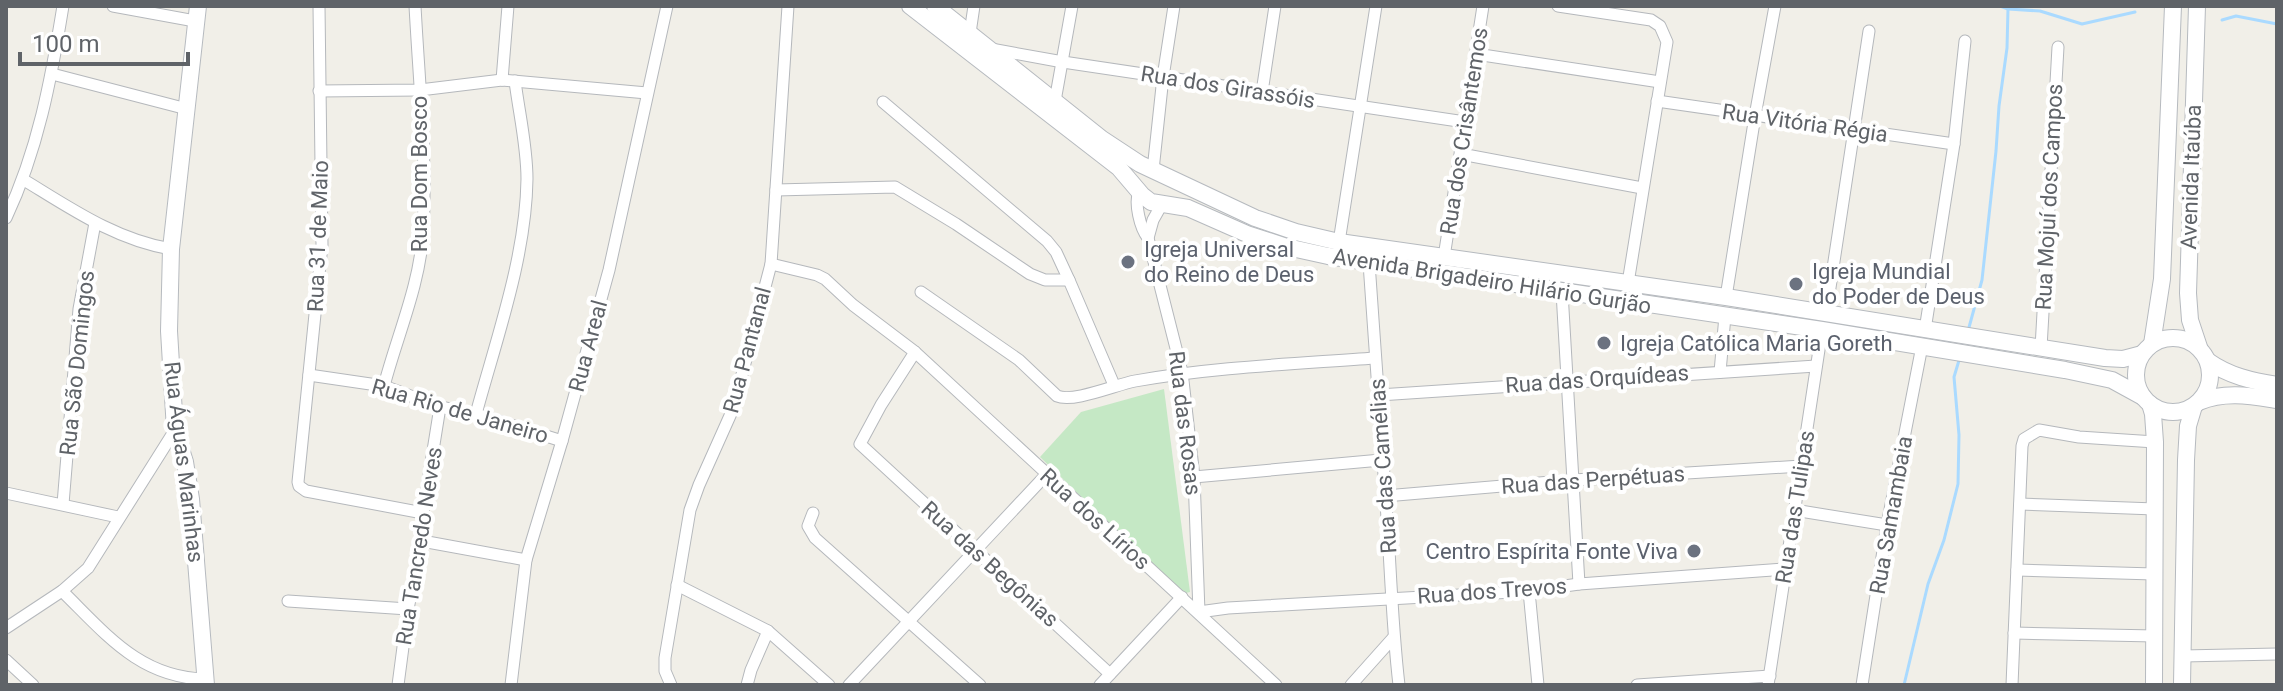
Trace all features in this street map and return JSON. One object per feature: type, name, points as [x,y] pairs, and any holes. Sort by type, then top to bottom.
[{"type":"street","points":[[6,218],[24,180],[52,74],[63,6]]},
{"type":"street","points":[[113,6],[196,13]]},
{"type":"street","name":"Rua 31 de Maio","points":[[319,6],[322,245],[298,482],[306,491],[423,513]]},
{"type":"street","name":"Rua Dom Bosco","points":[[384,386],[412,292],[423,233],[415,6]]},
{"type":"street","points":[[502,80],[508,6]]},
{"type":"street","name":"Rua Areal","points":[[511,685],[526,560],[609,270],[667,6]]},
{"type":"street","name":"Rua Pantanal","points":[[671,685],[665,671],[665,658],[690,510],[733,409],[771,264],[788,6]]},
{"type":"street","name":"Avenida Brigadeiro Hilário Gurjão","points":[[910,6],[1119,168],[1146,199],[1188,208],[1247,234],[1287,247],[1371,255],[1444,257],[1726,297],[1824,322],[1924,338],[2098,376],[2126,386],[2146,401]]},
{"type":"street","name":"Avenida Brigadeiro Hilário Gurjão","points":[[935,6],[1102,139],[1153,170],[1255,218],[1339,242],[1371,255],[1562,292],[1725,316],[1824,322]]},
{"type":"street","points":[[970,33],[974,6]]},
{"type":"street","points":[[1055,101],[1072,6]]},
{"type":"street","points":[[1139,191],[1144,177],[1153,170],[1174,6]]},
{"type":"street","points":[[1262,92],[1275,6]]},
{"type":"street","points":[[1339,242],[1376,6]]},
{"type":"street","name":"Rua dos Crisântemos","points":[[1444,257],[1483,6]]},
{"type":"street","points":[[1558,6],[1651,20],[1665,33],[1667,42],[1628,283]]},
{"type":"street","points":[[1726,297],[1775,6]]},
{"type":"street","name":"Avenida Itaúba","points":[[2147,349],[2162,279],[2173,6]]},
{"type":"street","name":"Avenida Itaúba","points":[[2197,6],[2188,293],[2190,320],[2203,354]]},
{"type":"street","name":"Rua Águas Marinhas","points":[[196,13],[171,249],[169,331],[175,430],[185,462],[191,499],[206,682]]},
{"type":"street","name":"Rua das Tulipas","points":[[1769,680],[1869,31]]},
{"type":"street","name":"Rua Samambaia","points":[[1862,685],[1887,525],[1924,338],[1954,144],[1965,41]]},
{"type":"street","name":"Rua Mojuí dos Campos","points":[[2041,348],[2058,47]]},
{"type":"street","name":"Rua dos Girassóis","points":[[991,49],[1465,122]]},
{"type":"street","points":[[1476,54],[1660,82]]},
{"type":"street","points":[[52,74],[187,109]]},
{"type":"street","points":[[319,91],[420,90],[502,80],[647,93]]},
{"type":"street","points":[[476,414],[521,244],[525,214],[526,161],[515,81]]},
{"type":"street","name":"Rua Vitória Régia","points":[[1657,101],[1954,144]]},
{"type":"street","points":[[883,102],[1037,231],[1056,252],[1114,385]]},
{"type":"street","points":[[1461,154],[1642,188]]},
{"type":"street","points":[[2167,170],[2192,172]]},
{"type":"street","points":[[1148,238],[1153,220],[1171,194],[1169,178]]},
{"type":"street","points":[[24,180],[95,223],[140,241],[171,249]]},
{"type":"street","points":[[776,190],[895,187],[1030,274],[1045,280],[1069,280]]},
{"type":"street","name":"Rua das Rosas","points":[[1139,191],[1136,198],[1143,232],[1148,238],[1182,372],[1194,477],[1199,612]]},
{"type":"street","points":[[2166,194],[2191,195]]},
{"type":"street","name":"Rua São Domingos","points":[[63,504],[79,309],[95,223]]},
{"type":"street","name":"Rua das Camélias","points":[[1371,255],[1381,460],[1399,685]]},
{"type":"street","name":"Rua dos Lírios","points":[[771,264],[825,279],[853,305],[915,352],[1276,685]]},
{"type":"street","points":[[921,292],[1019,360],[1064,399],[1114,385],[1182,372],[1375,358]]},
{"type":"street","points":[[1562,292],[1579,584]]},
{"type":"street","points":[[1720,372],[1725,316]]},
{"type":"street","points":[[2154,685],[2155,423],[2136,380],[2138,362],[2147,349],[2163,338],[2176,337],[2188,340],[2218,368],[2277,385]]},
{"type":"street","name":"Avenida Brigadeiro Hilário Gurjão","points":[[1924,338],[2123,359],[2147,349]]},
{"type":"street","name":"Rua das Begônias","points":[[915,352],[860,444],[1110,674]]},
{"type":"street","points":[[2182,685],[2188,426],[2197,404],[2205,395],[2210,378],[2203,354]]},
{"type":"street","name":"Rua das Orquídeas","points":[[1379,395],[1816,366]]},
{"type":"street","name":"Rua Rio de Janeiro","points":[[309,375],[384,386],[440,407],[476,414],[562,441]]},
{"type":"street","points":[[2146,401],[2160,410],[2172,412],[2183,411],[2212,396],[2277,400]]},
{"type":"street","name":"Rua Tancredo Neves","points":[[398,685],[440,407]]},
{"type":"street","points":[[6,628],[62,591],[88,568],[175,430]]},
{"type":"street","points":[[2012,685],[2024,439],[2039,430],[2079,437],[2155,442]]},
{"type":"street","points":[[1194,477],[1381,460]]},
{"type":"street","name":"Rua das Perpétuas","points":[[1385,496],[1801,466]]},
{"type":"street","points":[[849,685],[1046,475]]},
{"type":"street","points":[[6,493],[118,517]]},
{"type":"street","points":[[2020,504],[2155,509]]},
{"type":"street","points":[[1794,510],[1887,525]]},
{"type":"street","points":[[813,513],[808,526],[815,538],[980,685]]},
{"type":"street","points":[[422,541],[526,560]]},
{"type":"street","name":"Rua dos Trevos","points":[[1199,612],[1529,591],[1579,584],[1785,569]]},
{"type":"street","points":[[2017,570],[2154,574]]},
{"type":"street","points":[[677,585],[768,631],[829,685]]},
{"type":"street","points":[[62,591],[121,648],[165,673],[206,682]]},
{"type":"street","points":[[1529,591],[1538,685]]},
{"type":"street","points":[[1100,685],[1182,597]]},
{"type":"street","points":[[288,601],[408,609]]},
{"type":"street","points":[[747,685],[768,631]]},
{"type":"street","points":[[2014,633],[2155,636]]},
{"type":"street","points":[[1351,685],[1393,638]]},
{"type":"street","points":[[2183,656],[2277,654]]},
{"type":"street","points":[[6,660],[33,685]]},
{"type":"street","points":[[1637,685],[1769,680]]},
{"type":"green space","points":[[1164,389],[1190,592],[1182,594],[1040,457],[1081,412]]},
{"type":"waterway","points":[[2000,6],[2040,11],[2082,24],[2135,12]]},
{"type":"waterway","points":[[1968,331],[1982,280],[2007,48],[2008,9]]},
{"type":"waterway","points":[[2222,20],[2236,16],[2277,24]]},
{"type":"waterway","points":[[1904,685],[1928,584],[1944,540],[1958,484],[1959,435],[1954,377],[1960,357]]},
{"type":"place","name":"Igreja Universal do Reino de Deus","points":[[1128,262]]},
{"type":"place","name":"Igreja Mundial do Poder de Deus","points":[[1796,284]]},
{"type":"place","name":"Igreja Católica Maria Goreth","points":[[1604,343]]},
{"type":"place","name":"Centro Espírita Fonte Viva","points":[[1694,551]]}]
